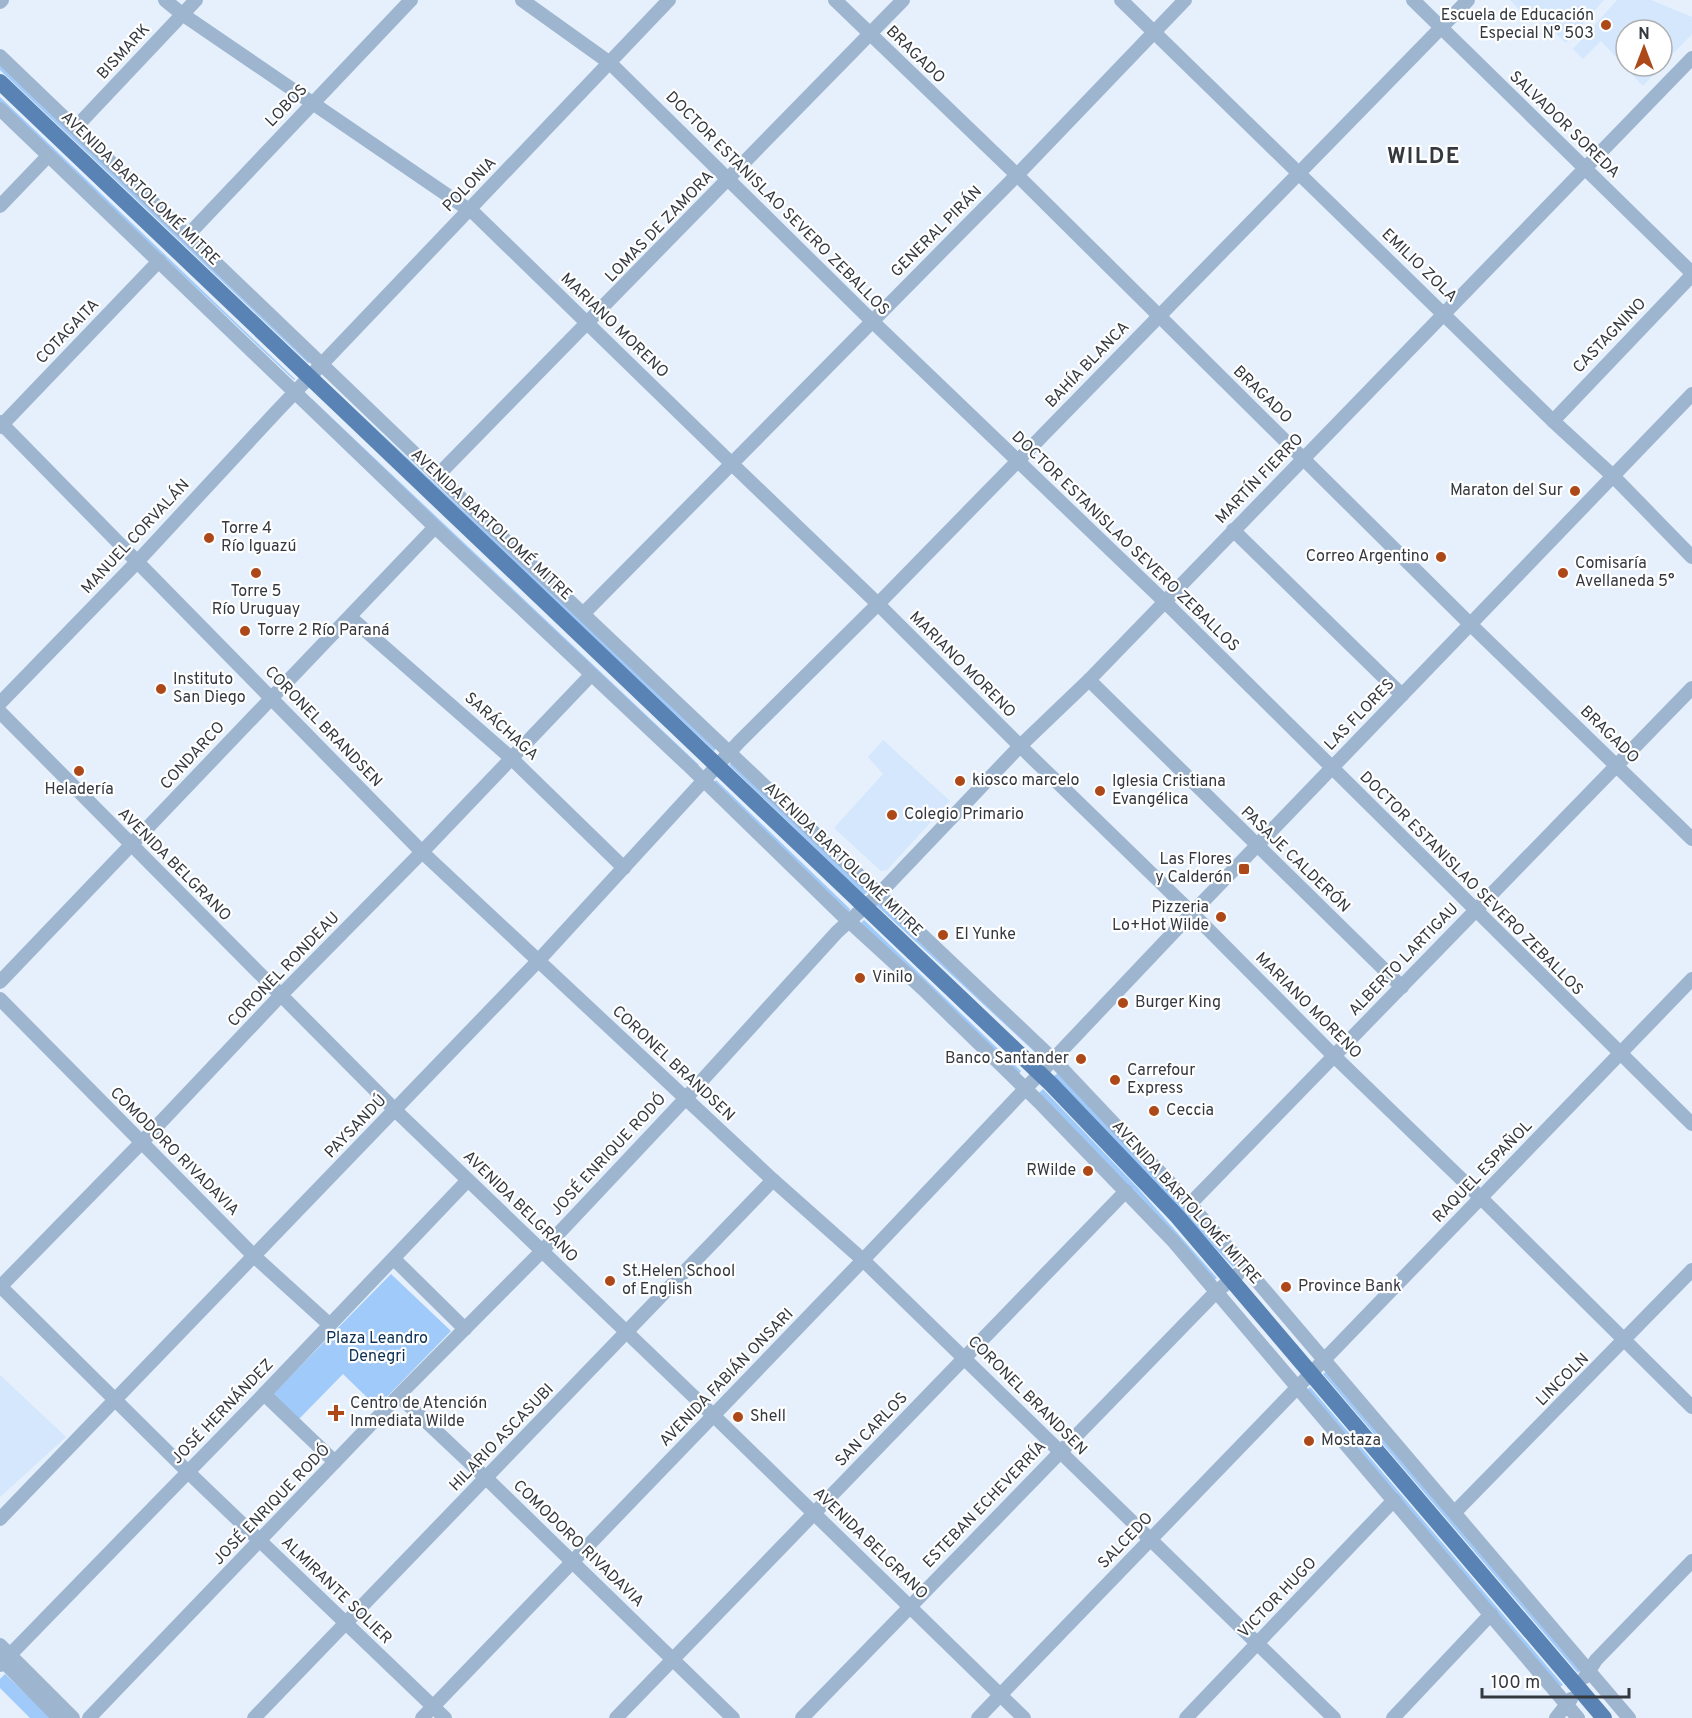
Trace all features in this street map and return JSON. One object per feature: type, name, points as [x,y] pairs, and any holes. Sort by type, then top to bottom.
[{"type":"main road","name":"AVENIDA BARTOLOMÉ MITRE","points":[[0,82],[1040,1074],[1177,1216],[1604,1718]]},
{"type":"street","name":"MARIANO MORENO","points":[[165,0],[182,14],[469,210],[589,323],[878,604],[1692,1407]]},
{"type":"street","name":"BISMARK","points":[[76,128],[196,0]]},
{"type":"street","name":"LOBOS","points":[[188,235],[411,0]]},
{"type":"street","name":"DOCTOR ESTANISLAO SEVERO ZEBALLOS","points":[[522,0],[610,63],[872,321],[1165,602],[1331,769],[1692,1124]]},
{"type":"street","name":"POLONIA","points":[[296,393],[669,0]]},
{"type":"street","name":"BRAGADO","points":[[834,0],[1017,175],[1470,624],[1692,839]]},
{"type":"street","name":"LOMAS DE ZAMORA","points":[[438,475],[903,0]]},
{"type":"street","name":"EMILIO ZOLA","points":[[1121,0],[1552,421],[1614,477],[1692,557]]},
{"type":"street","name":"GENERAL PIRÁN","points":[[584,613],[1017,175],[1185,0]]},
{"type":"street","name":"SALVADOR SOREDA","points":[[1413,0],[1692,274]]},
{"type":"street","name":"BAHÍA BLANCA","points":[[730,752],[878,604],[1468,0]]},
{"type":"street","name":"AVENIDA BARTOLOMÉ MITRE","points":[[0,56],[1053,1059],[1190,1204],[1629,1718]]},
{"type":"street","name":"MARTÍN FIERRO","points":[[849,921],[879,894],[1020,746],[1089,680],[1692,58]]},
{"type":"street","points":[[0,110],[435,527],[922,988],[1126,1191],[1174,1242],[1578,1718]]},
{"type":"street","points":[[0,206],[48,156]]},
{"type":"street","name":"COTAGAITA","points":[[1,424],[159,261]]},
{"type":"street","name":"CASTAGNINO","points":[[1552,421],[1692,274]]},
{"type":"street","name":"MANUEL CORVALÁN","points":[[0,703],[296,393]]},
{"type":"street","name":"LAS FLORES","points":[[1053,1059],[1692,394]]},
{"type":"street","name":"CORONEL BRANDSEN","points":[[1,424],[422,852],[773,1180],[863,1260],[1334,1718]]},
{"type":"street","name":"CONDARCO","points":[[0,982],[435,527]]},
{"type":"street","points":[[1233,530],[1402,695]]},
{"type":"street","name":"SARÁCHAGA","points":[[350,617],[512,758],[624,868]]},
{"type":"street","name":"CORONEL RONDEAU","points":[[0,1286],[141,1143],[591,675]]},
{"type":"street","name":"PASAJE CALDERÓN","points":[[1089,680],[1402,987]]},
{"type":"street","name":"ALBERTO LARTIGAU","points":[[1190,1204],[1617,765],[1690,694]]},
{"type":"street","name":"AVENIDA BELGRANO","points":[[0,712],[395,1110],[1024,1718]]},
{"type":"street","name":"PAYSANDÚ","points":[[0,1519],[538,961],[730,752]]},
{"type":"street","name":"JOSÉ ENRIQUE RODÓ","points":[[89,1718],[542,1251],[849,921]]},
{"type":"street","name":"RAQUEL ESPAÑOL","points":[[1298,1388],[1692,979]]},
{"type":"street","name":"COMODORO RIVADAVIA","points":[[0,999],[255,1257],[330,1325]]},
{"type":"street","name":"AVENIDA FABIÁN ONSARI","points":[[422,1718],[714,1416],[1053,1059]]},
{"type":"street","name":"JOSÉ HERNÁNDEZ","points":[[3,1657],[188,1472],[468,1180]]},
{"type":"street","name":"HILARIO ASCASUBI","points":[[254,1718],[773,1180]]},
{"type":"street","name":"SAN CARLOS","points":[[616,1718],[966,1359],[1126,1191]]},
{"type":"street","points":[[394,1259],[465,1329]]},
{"type":"street","name":"ESTEBAN ECHEVERRÍA","points":[[802,1718],[1216,1292],[1245,1268]]},
{"type":"street","name":"LINCOLN","points":[[1455,1512],[1692,1270]]},
{"type":"street","name":"ALMIRANTE SOLIER","points":[[0,1286],[260,1542],[445,1718]]},
{"type":"street","name":"SALCEDO","points":[[978,1718],[1298,1388]]},
{"type":"street","points":[[264,1394],[335,1462]]},
{"type":"street","name":"COMODORO RIVADAVIA","points":[[399,1396],[733,1718]]},
{"type":"street","name":"VICTOR HUGO","points":[[1186,1718],[1394,1500]]},
{"type":"street","points":[[1556,1718],[1596,1660],[1692,1561]]},
{"type":"street","points":[[1393,1718],[1491,1614]]},
{"type":"street","points":[[3,1657],[59,1718]]},
{"type":"street","points":[[3,1657],[73,1718]]},
{"type":"shaded area","points":[[1510,0],[1604,0],[1566,43],[1537,16],[1531,22]]},
{"type":"shaded area","points":[[1617,0],[1651,0],[1692,17],[1692,34],[1674,53],[1674,18],[1614,18],[1614,55],[1601,41],[1583,59],[1573,49]]},
{"type":"shaded area","points":[[1636,78],[1650,78],[1643,86]]},
{"type":"shaded area","name":"Colegio Primario","points":[[883,740],[950,801],[887,870],[881,871],[834,828],[883,774],[868,757]]},
{"type":"shaded area","points":[[0,1375],[66,1437],[0,1497]]},
{"type":"green space","points":[[0,63],[311,362],[308,363],[0,70]]},
{"type":"green space","points":[[0,97],[295,379],[0,102]]},
{"type":"green space","points":[[328,384],[717,747],[714,751],[326,387]]},
{"type":"green space","points":[[312,399],[699,765],[696,767],[309,403]]},
{"type":"green space","points":[[732,762],[868,891],[864,895],[729,765]]},
{"type":"green space","points":[[716,780],[850,909],[849,912],[713,784]]},
{"type":"green space","points":[[880,903],[1041,1052],[1038,1055],[876,905]]},
{"type":"green space","points":[[864,920],[1021,1071],[1019,1074],[861,923]]},
{"type":"green space","points":[[1059,1072],[1235,1263],[1233,1267],[1054,1076]]},
{"type":"green space","points":[[1043,1089],[1137,1187],[1217,1278],[1214,1280],[1039,1093]]},
{"type":"green space","name":"Plaza Leandro Denegri","points":[[391,1274],[451,1331],[377,1407],[343,1374],[298,1420],[272,1395]]},
{"type":"green space","points":[[1327,1371],[1581,1670],[1578,1673],[1323,1374]]},
{"type":"green space","points":[[1310,1387],[1563,1685],[1560,1687],[1307,1390]]},
{"type":"green space","points":[[5,1674],[51,1718],[30,1718],[0,1688],[0,1679]]},
{"type":"place","name":"Escuela de Educación Especial N° 503","points":[[1606,25]]},
{"type":"place","name":"Maraton del Sur","points":[[1575,491]]},
{"type":"place","name":"Torre 4 Río Iguazú","points":[[209,538]]},
{"type":"place","name":"Correo Argentino","points":[[1441,557]]},
{"type":"place","name":"Torre 5 Río Uruguay","points":[[256,573]]},
{"type":"place","name":"Comisaría Avellaneda 5°","points":[[1563,573]]},
{"type":"place","name":"Torre 2 Río Paraná","points":[[245,631]]},
{"type":"place","name":"Instituto San Diego","points":[[161,689]]},
{"type":"place","name":"Heladería","points":[[79,771]]},
{"type":"place","name":"kiosco marcelo","points":[[960,781]]},
{"type":"place","name":"Iglesia Cristiana Evangélica","points":[[1100,791]]},
{"type":"place","name":"Colegio Primario","points":[[892,815]]},
{"type":"place","name":"Las Flores y Calderón","points":[[1244,869]]},
{"type":"place","name":"Pizzeria Lo+Hot Wilde","points":[[1221,917]]},
{"type":"place","name":"El Yunke","points":[[943,935]]},
{"type":"place","name":"Vinilo","points":[[860,978]]},
{"type":"place","name":"Burger King","points":[[1123,1003]]},
{"type":"place","name":"Banco Santander","points":[[1081,1059]]},
{"type":"place","name":"Carrefour Express","points":[[1115,1080]]},
{"type":"place","name":"Ceccia","points":[[1154,1111]]},
{"type":"place","name":"RWilde","points":[[1088,1171]]},
{"type":"place","name":"St.Helen School of English","points":[[610,1281]]},
{"type":"place","name":"Province Bank","points":[[1286,1287]]},
{"type":"place","name":"Centro de Atención Inmediata Wilde","points":[[336,1413]]},
{"type":"place","name":"Shell","points":[[738,1417]]},
{"type":"place","name":"Mostaza","points":[[1309,1441]]},
{"type":"district","name":"WILDE","points":[[1424,157]]}]
